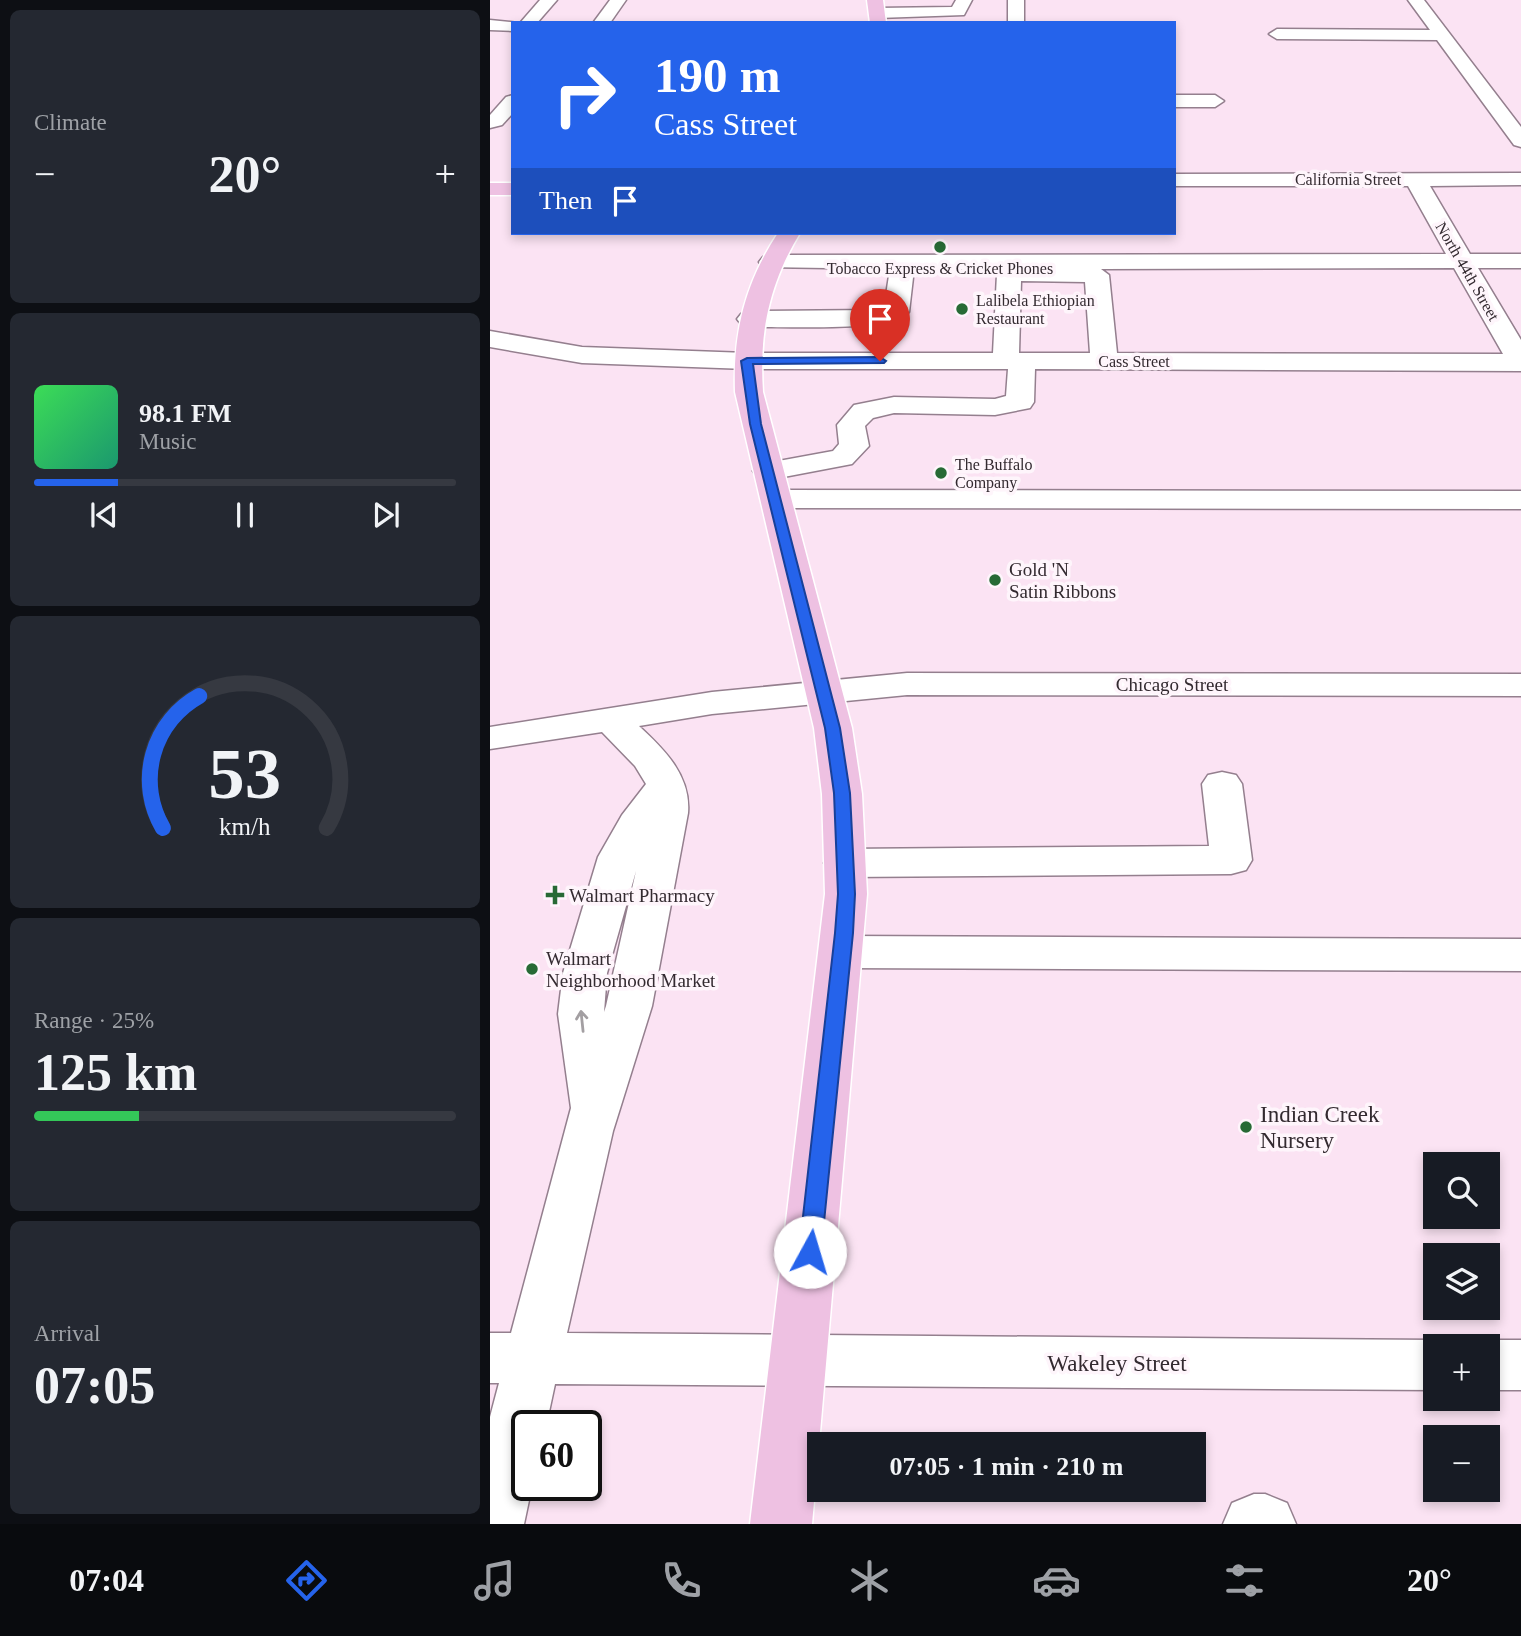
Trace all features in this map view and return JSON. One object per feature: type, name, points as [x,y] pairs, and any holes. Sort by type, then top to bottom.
[{"type":"main road","points":[[490,189],[511,189]]},
{"type":"main road","points":[[780,1524],[846,894],[837,758],[823,690],[751,403],[747,361],[750,319],[757,294],[786,237]]},
{"type":"street","points":[[530,21],[550,0]]},
{"type":"street","points":[[602,21],[618,0]]},
{"type":"street","points":[[1016,0],[1016,21]]},
{"type":"street","points":[[1416,0],[1521,141]]},
{"type":"street","points":[[877,12],[961,6]]},
{"type":"street","points":[[490,25],[511,26]]},
{"type":"street","points":[[1277,34],[1442,36]]},
{"type":"street","points":[[1176,101],[1215,101]]},
{"type":"street","points":[[490,122],[511,103]]},
{"type":"street","name":"North 44th Street","points":[[1415,179],[1521,363]]},
{"type":"street","name":"California Street","points":[[1176,180],[1521,179]]},
{"type":"street","points":[[786,237],[858,240],[853,262]]},
{"type":"street","points":[[771,262],[903,262],[986,252],[1521,261]]},
{"type":"street","points":[[750,319],[877,318],[896,312],[903,262]]},
{"type":"street","points":[[772,485],[842,458],[853,446],[851,425],[864,411],[894,405],[995,407],[1020,402],[1014,361],[1009,274],[1097,275],[1104,361]]},
{"type":"street","name":"Cass Street","points":[[490,339],[582,355],[747,361],[1521,363]]},
{"type":"street","points":[[842,458],[860,499]]},
{"type":"street","points":[[772,485],[860,499],[1521,500]]},
{"type":"street","name":"Chicago Street","points":[[490,738],[610,718],[823,690],[929,683],[1521,685]]},
{"type":"street","points":[[493,1524],[504,1354],[594,1114],[636,978],[665,830],[668,808],[666,784],[653,763],[610,718]]},
{"type":"street","points":[[845,863],[1231,860],[1222,784]]},
{"type":"street","points":[[842,952],[1521,955]]},
{"type":"street","name":"Wakeley Street","points":[[504,1354],[798,1361],[1423,1365]]},
{"type":"street","points":[[1500,1365],[1521,1365]]},
{"type":"street","points":[[1254,1524],[1265,1524]]},
{"type":"place","name":"Tobacco Express & Cricket Phones","points":[[940,247]]},
{"type":"place","name":"Lalibela Ethiopian Restaurant","points":[[962,309]]},
{"type":"place","name":"The Buffalo Company","points":[[941,473]]},
{"type":"place","name":"Gold 'N Satin Ribbons","points":[[995,580]]},
{"type":"place","name":"Walmart Pharmacy","points":[[555,895]]},
{"type":"place","name":"Walmart Neighborhood Market","points":[[532,969]]},
{"type":"place","name":"Indian Creek Nursery","points":[[1246,1127]]},
{"type":"route","points":[[810,1252],[844,933],[846,894],[842,793],[833,728],[755,424],[747,361],[880,361]]}]
